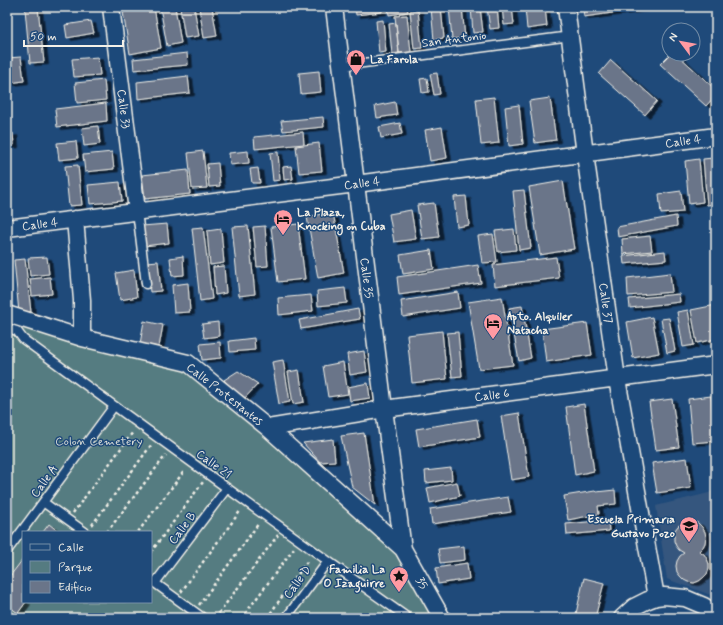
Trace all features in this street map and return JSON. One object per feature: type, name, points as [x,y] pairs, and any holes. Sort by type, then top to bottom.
[{"type":"street","name":"Calle 33","points":[[111,7],[137,211]]},
{"type":"street","name":"Calle 35","points":[[334,7],[384,410],[403,549]]},
{"type":"street","name":"Calle 37","points":[[566,7],[617,379],[656,597]]},
{"type":"street","name":"Calle 4","points":[[7,228],[356,184],[716,136]]},
{"type":"street","points":[[75,219],[82,300],[82,338]]},
{"type":"street","name":"Calle Protestantes","points":[[7,314],[82,338],[188,363],[268,428],[403,549]]},
{"type":"street","name":"Calle 6","points":[[268,428],[384,410],[716,365]]},
{"type":"street","name":"35","points":[[403,549],[442,618]]},
{"type":"street","points":[[622,618],[634,607],[656,597],[664,596],[685,598],[704,606],[716,617]]},
{"type":"lane","name":"San Antonio","points":[[341,66],[571,36]]},
{"type":"lane","points":[[137,211],[146,284]]},
{"type":"lane","name":"Calle 21","points":[[7,328],[17,331],[23,339],[114,406],[408,618]]},
{"type":"lane","name":"Calle A","points":[[7,551],[114,406]]},
{"type":"lane","name":"Calle B","points":[[153,582],[227,488]]},
{"type":"lane","points":[[43,502],[84,531]]},
{"type":"lane","name":"Calle D","points":[[286,618],[328,561]]},
{"type":"lane","points":[[153,582],[203,618]]},
{"type":"path","points":[[68,520],[139,424]]},
{"type":"path","points":[[92,526],[157,437]]},
{"type":"path","points":[[108,531],[172,448]]},
{"type":"path","points":[[139,531],[191,462]]},
{"type":"path","points":[[152,551],[209,475]]},
{"type":"path","points":[[176,599],[247,503]]},
{"type":"path","points":[[194,612],[265,515]]},
{"type":"path","points":[[215,618],[283,529]]},
{"type":"path","points":[[242,618],[299,540]]},
{"type":"path","points":[[267,618],[314,551]]},
{"type":"path","points":[[160,618],[162,615],[166,618]]},
{"type":"shaded area","name":"Escuela Primaria Gustavo Pozo","points":[[716,488],[716,599],[711,595],[667,579],[656,506],[709,493]]},
{"type":"green space","name":"Colon Cemetery","points":[[7,321],[187,366],[394,551],[433,618],[7,618]]},
{"type":"building","points":[[154,7],[161,48],[130,54],[123,12]]},
{"type":"building","points":[[160,7],[175,7],[181,43],[167,46]]},
{"type":"building","points":[[180,7],[194,7],[199,36],[185,38]]},
{"type":"building","points":[[199,7],[212,7],[217,36],[204,38]]},
{"type":"building","points":[[355,7],[381,7],[382,12],[356,15]]},
{"type":"building","points":[[388,7],[407,7],[408,12],[389,15]]},
{"type":"building","points":[[441,7],[444,38],[434,40],[431,8]]},
{"type":"building","points":[[449,7],[462,7],[465,38],[452,39]]},
{"type":"building","points":[[471,7],[480,7],[483,32],[473,33]]},
{"type":"building","points":[[487,7],[497,7],[499,28],[490,29]]},
{"type":"building","points":[[502,7],[512,7],[514,24],[504,25]]},
{"type":"building","points":[[525,7],[545,7],[547,26],[527,29]]},
{"type":"building","points":[[583,7],[655,7],[584,17]]},
{"type":"building","points":[[38,8],[44,62],[30,63],[25,9]]},
{"type":"building","points":[[418,10],[422,48],[414,49],[410,11]]},
{"type":"building","points":[[407,15],[411,52],[399,53],[395,16]]},
{"type":"building","points":[[383,20],[386,52],[379,53],[376,21]]},
{"type":"building","points":[[91,21],[94,33],[67,38],[65,25]]},
{"type":"building","points":[[396,23],[399,53],[392,54],[389,24]]},
{"type":"building","points":[[187,53],[188,65],[134,70],[133,59]]},
{"type":"building","points":[[21,57],[24,81],[10,83],[7,58]]},
{"type":"building","points":[[98,57],[100,75],[74,77],[72,59]]},
{"type":"building","points":[[611,60],[657,101],[645,115],[599,74]]},
{"type":"building","points":[[662,62],[686,62],[716,90],[716,95],[706,106],[660,64]]},
{"type":"building","points":[[319,71],[321,92],[301,94],[299,73]]},
{"type":"building","points":[[437,73],[440,94],[434,95],[430,74]]},
{"type":"building","points":[[188,76],[190,93],[138,99],[137,82]]},
{"type":"building","points":[[427,78],[429,92],[422,93],[420,79]]},
{"type":"building","points":[[104,80],[106,100],[77,103],[75,83]]},
{"type":"building","points":[[494,97],[499,143],[481,145],[476,99]]},
{"type":"building","points":[[550,98],[556,140],[535,143],[529,101]]},
{"type":"building","points":[[395,102],[397,115],[377,118],[375,106]]},
{"type":"building","points":[[106,103],[107,121],[57,127],[55,109]]},
{"type":"building","points":[[519,105],[523,144],[509,146],[505,107]]},
{"type":"building","points":[[323,117],[324,127],[283,131],[281,121]]},
{"type":"building","points":[[400,123],[402,134],[381,138],[379,127]]},
{"type":"building","points":[[98,126],[100,144],[84,146],[82,128]]},
{"type":"building","points":[[442,127],[447,158],[430,161],[425,130]]},
{"type":"building","points":[[303,132],[304,144],[255,149],[254,137]]},
{"type":"building","points":[[13,133],[14,145],[7,146],[7,134]]},
{"type":"building","points":[[76,141],[78,158],[59,160],[57,143]]},
{"type":"building","points":[[319,143],[322,171],[299,173],[296,146]]},
{"type":"building","points":[[203,151],[207,188],[192,189],[188,153]]},
{"type":"building","points":[[248,151],[249,163],[230,165],[229,153]]},
{"type":"building","points":[[112,152],[114,169],[85,172],[83,155]]},
{"type":"building","points":[[278,152],[280,180],[273,181],[270,153]]},
{"type":"building","points":[[713,158],[716,204],[707,205],[703,159]]},
{"type":"building","points":[[699,159],[703,202],[689,204],[685,161]]},
{"type":"building","points":[[218,163],[220,186],[209,187],[207,164]]},
{"type":"building","points":[[78,165],[82,205],[69,206],[65,166]]},
{"type":"building","points":[[291,166],[293,179],[284,180],[283,167]]},
{"type":"building","points":[[258,168],[260,183],[252,183],[250,169]]},
{"type":"building","points":[[188,170],[190,194],[145,199],[142,175]]},
{"type":"building","points":[[563,181],[574,249],[540,255],[529,187]]},
{"type":"building","points":[[120,182],[122,201],[90,204],[88,185]]},
{"type":"building","points":[[524,190],[531,248],[519,250],[513,191]]},
{"type":"building","points":[[681,191],[683,212],[661,214],[659,194]]},
{"type":"building","points":[[466,196],[469,225],[457,227],[454,197]]},
{"type":"building","points":[[434,203],[439,237],[422,239],[417,205]]},
{"type":"building","points":[[411,210],[416,239],[394,242],[389,214]]},
{"type":"building","points":[[333,212],[344,273],[318,278],[307,217]]},
{"type":"building","points":[[676,216],[677,226],[618,237],[617,227]]},
{"type":"building","points":[[167,224],[169,243],[144,246],[142,226]]},
{"type":"building","points":[[298,224],[305,279],[278,282],[271,227]]},
{"type":"building","points":[[248,226],[255,294],[239,296],[232,227]]},
{"type":"building","points":[[265,226],[268,266],[257,267],[253,227]]},
{"type":"building","points":[[203,227],[212,299],[200,301],[192,228]]},
{"type":"building","points":[[221,229],[224,263],[210,265],[207,231]]},
{"type":"building","points":[[514,229],[516,250],[498,252],[495,231]]},
{"type":"building","points":[[493,234],[497,262],[482,263],[478,236]]},
{"type":"building","points":[[650,236],[652,251],[623,254],[622,239]]},
{"type":"building","points":[[431,250],[434,269],[403,274],[400,255]]},
{"type":"building","points":[[665,251],[666,260],[624,264],[623,256]]},
{"type":"building","points":[[183,256],[184,275],[172,276],[170,258]]},
{"type":"building","points":[[47,257],[49,274],[30,276],[28,258]]},
{"type":"building","points":[[556,257],[559,278],[495,286],[493,265]]},
{"type":"building","points":[[25,259],[31,312],[19,313],[14,260]]},
{"type":"building","points":[[158,261],[161,291],[150,292],[147,262]]},
{"type":"building","points":[[478,265],[481,283],[399,295],[397,277]]},
{"type":"building","points":[[224,266],[226,293],[215,295],[213,267]]},
{"type":"building","points":[[134,270],[137,297],[120,300],[116,273]]},
{"type":"building","points":[[670,273],[672,292],[628,296],[627,278]]},
{"type":"building","points":[[50,277],[52,294],[32,296],[30,279]]},
{"type":"building","points":[[188,283],[190,312],[174,313],[172,285]]},
{"type":"building","points":[[345,288],[347,303],[318,306],[317,291]]},
{"type":"building","points":[[458,292],[460,308],[403,317],[401,301]]},
{"type":"building","points":[[679,294],[680,302],[630,308],[629,299]]},
{"type":"building","points":[[311,295],[313,311],[279,315],[278,298]]},
{"type":"building","points":[[502,297],[513,365],[479,369],[468,302]]},
{"type":"building","points":[[716,305],[716,339],[697,343],[691,310]]},
{"type":"building","points":[[522,306],[531,358],[519,361],[509,308]]},
{"type":"building","points":[[358,309],[360,319],[301,329],[299,320]]},
{"type":"building","points":[[688,310],[694,345],[683,347],[677,312]]},
{"type":"building","points":[[652,317],[659,353],[633,358],[627,322]]},
{"type":"building","points":[[669,318],[675,351],[667,353],[661,319]]},
{"type":"building","points":[[144,321],[163,325],[159,347],[140,344]]},
{"type":"building","points":[[218,322],[219,336],[204,338],[202,324]]},
{"type":"building","points":[[587,323],[592,355],[546,362],[542,329]]},
{"type":"building","points":[[442,331],[447,379],[412,383],[407,335]]},
{"type":"building","points":[[458,332],[462,376],[452,377],[447,333]]},
{"type":"building","points":[[254,338],[255,350],[230,352],[229,341]]},
{"type":"building","points":[[220,342],[221,358],[202,360],[200,344]]},
{"type":"building","points":[[364,351],[367,372],[350,375],[347,354]]},
{"type":"building","points":[[283,360],[290,402],[279,404],[272,362]]},
{"type":"building","points":[[343,362],[348,394],[328,397],[323,366]]},
{"type":"building","points":[[299,370],[304,402],[293,404],[288,372]]},
{"type":"building","points":[[238,371],[258,384],[243,400],[224,380]]},
{"type":"building","points":[[368,383],[370,398],[350,401],[348,387]]},
{"type":"building","points":[[711,396],[715,441],[692,443],[688,399]]},
{"type":"building","points":[[672,399],[679,447],[656,450],[649,402]]},
{"type":"building","points":[[584,404],[594,471],[575,475],[566,407]]},
{"type":"building","points":[[519,413],[529,477],[511,480],[501,416]]},
{"type":"building","points":[[477,419],[480,437],[419,447],[416,429]]},
{"type":"building","points":[[364,433],[375,505],[352,487],[341,436]]},
{"type":"building","points":[[333,439],[335,461],[320,462],[303,443]]},
{"type":"building","points":[[687,458],[691,488],[657,493],[652,463]]},
{"type":"building","points":[[451,468],[452,480],[426,483],[425,471]]},
{"type":"building","points":[[457,482],[460,496],[430,503],[427,488]]},
{"type":"building","points":[[615,490],[616,504],[598,506],[599,514],[568,520],[564,496],[595,491]]},
{"type":"building","points":[[508,497],[511,512],[432,524],[430,509]]},
{"type":"building","points":[[608,520],[609,531],[567,535],[566,524]]},
{"type":"building","points":[[688,521],[698,523],[705,532],[705,543],[699,551],[704,554],[709,564],[707,574],[699,581],[694,583],[684,580],[677,572],[676,566],[680,556],[684,553],[679,550],[674,541],[675,530],[678,526]]},
{"type":"building","points":[[49,524],[58,531],[44,531]]},
{"type":"building","points":[[464,546],[465,560],[440,563],[438,549]]},
{"type":"building","points":[[22,560],[22,603],[25,603],[18,613],[7,605],[7,580]]},
{"type":"building","points":[[467,563],[469,579],[438,584],[436,568]]},
{"type":"building","points":[[584,578],[604,583],[595,618],[575,618]]},
{"type":"place","name":"La Farola","points":[[356,76]]},
{"type":"place","name":"La Plaza, Knocking on Cuba","points":[[283,236]]},
{"type":"place","name":"Apto. Alquiler Natacha","points":[[493,340]]},
{"type":"place","name":"Escuela Primaria Gustavo Pozo","points":[[689,543]]},
{"type":"place","name":"Familia La O Izaguirre","points":[[399,593]]}]
